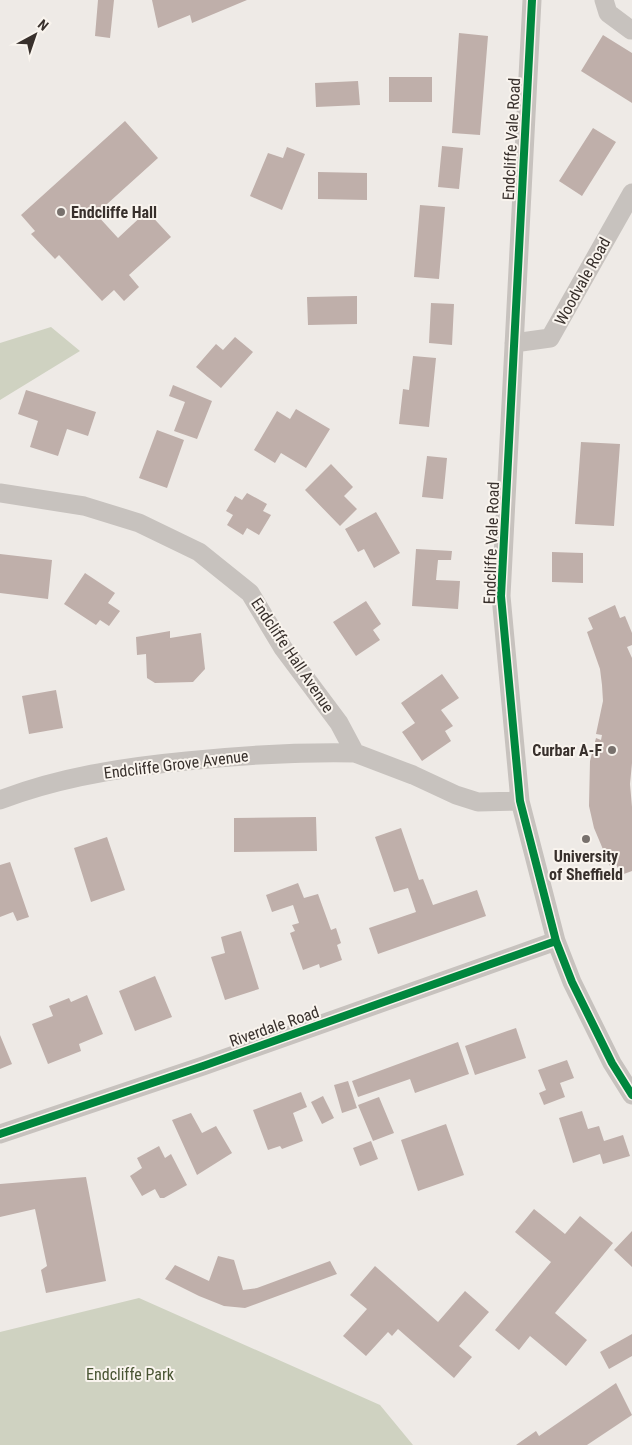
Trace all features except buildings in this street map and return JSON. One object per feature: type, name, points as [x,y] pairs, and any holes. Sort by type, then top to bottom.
[{"type":"street","name":"Endcliffe Vale Road","points":[[532,0],[501,596],[520,802],[556,941],[572,982],[612,1063],[632,1095]]},
{"type":"street","points":[[604,0],[608,13],[631,30]]},
{"type":"street","name":"Woodvale Road","points":[[514,343],[550,338],[632,193]]},
{"type":"street","name":"Endcliffe Hall Avenue","points":[[0,493],[84,506],[140,523],[199,552],[250,592],[283,648],[339,723],[355,753]]},
{"type":"street","name":"Endcliffe Grove Avenue","points":[[0,800],[56,782],[133,766],[295,752],[355,753]]},
{"type":"street","points":[[355,753],[413,775],[456,795],[478,802],[520,802]]},
{"type":"street","name":"Riverdale Road","points":[[0,1134],[194,1069],[556,941]]},
{"type":"green space","points":[[51,327],[80,351],[0,400],[0,343]]},
{"type":"green space","name":"Endcliffe Park","points":[[139,1298],[380,1405],[413,1445],[0,1445],[0,1332]]},
{"type":"cycle path","points":[[532,0],[501,596],[520,801],[556,941],[572,982],[612,1063],[632,1095]]},
{"type":"cycle path","points":[[0,1134],[203,1066],[556,941]]},
{"type":"place","name":"Endcliffe Hall","points":[[61,212]]},
{"type":"place","name":"Curbar A-F","points":[[612,750]]},
{"type":"place","name":"University of Sheffield","points":[[586,839]]}]
